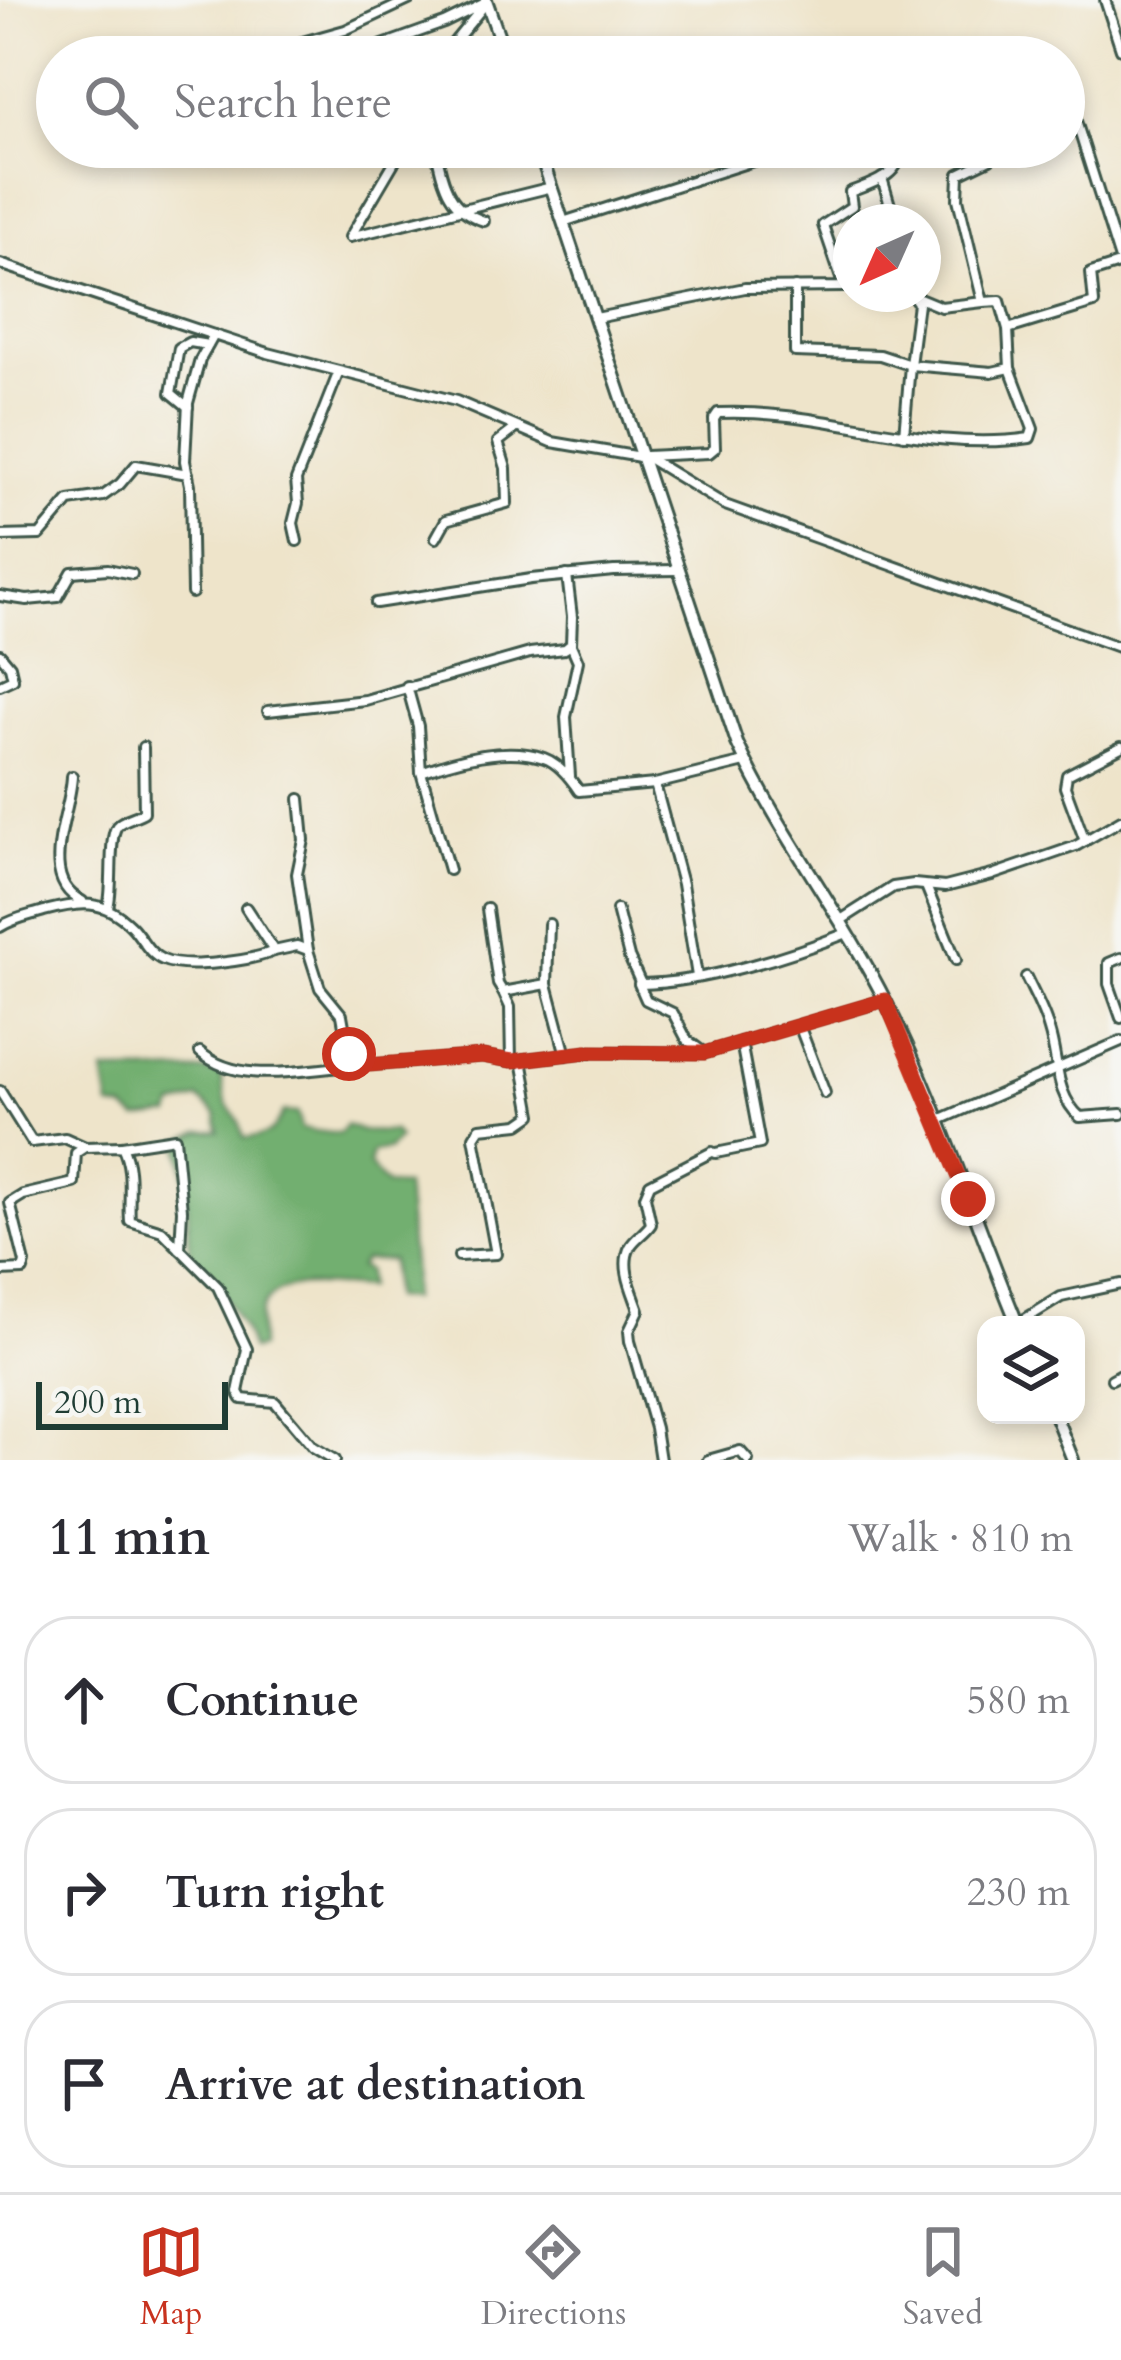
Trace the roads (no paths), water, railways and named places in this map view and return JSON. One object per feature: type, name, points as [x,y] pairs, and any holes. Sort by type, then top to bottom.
[{"type":"main road","points":[[486,1],[498,36]]},
{"type":"main road","points":[[545,168],[721,704],[746,762],[885,1000],[1015,1316]]},
{"type":"main road","points":[[1059,1424],[1073,1460]]},
{"type":"street","points":[[324,36],[409,0]]},
{"type":"street","points":[[1105,0],[1116,19],[1121,49]]},
{"type":"street","points":[[406,36],[466,14],[486,1]]},
{"type":"street","points":[[458,36],[486,1]]},
{"type":"street","points":[[1008,329],[1094,303],[1091,273],[1120,264],[1085,151]]},
{"type":"street","points":[[391,168],[350,237],[552,187]]},
{"type":"street","points":[[441,168],[458,209],[484,220]]},
{"type":"street","points":[[563,222],[725,168]]},
{"type":"street","points":[[852,204],[850,192],[893,168]]},
{"type":"street","points":[[971,168],[959,174],[958,199],[983,302]]},
{"type":"street","points":[[882,178],[890,204]]},
{"type":"street","points":[[833,218],[823,225],[833,250]]},
{"type":"street","points":[[0,264],[338,374],[456,401],[552,442],[641,455],[709,453],[715,448],[718,413],[775,413],[904,435],[993,444],[1030,438],[1033,429],[1010,368],[1008,329],[1000,301],[941,307]]},
{"type":"street","points":[[795,287],[795,352],[880,355],[910,365],[992,372],[1010,368]]},
{"type":"street","points":[[596,318],[745,288],[833,288]]},
{"type":"street","points":[[904,435],[917,312]]},
{"type":"street","points":[[192,593],[188,407],[200,360],[214,335]]},
{"type":"street","points":[[188,407],[171,393],[178,348],[190,342],[208,344]]},
{"type":"street","points":[[297,541],[293,523],[296,480],[338,374]]},
{"type":"street","points":[[436,538],[446,520],[507,502],[506,468],[498,442],[516,428]]},
{"type":"street","points":[[641,455],[725,505],[1121,648]]},
{"type":"street","points":[[0,536],[40,535],[70,501],[103,496],[136,465],[188,474]]},
{"type":"street","points":[[0,596],[58,597],[72,572],[108,569],[132,574]]},
{"type":"street","points":[[376,603],[567,575],[677,570]]},
{"type":"street","points":[[567,575],[571,644],[578,661],[566,717],[570,778]]},
{"type":"street","points":[[268,711],[365,700],[571,644]]},
{"type":"street","points":[[0,654],[13,679],[0,685]]},
{"type":"street","points":[[407,686],[418,727],[422,772],[449,870]]},
{"type":"street","points":[[108,907],[113,890],[114,832],[121,822],[144,812],[143,747]]},
{"type":"street","points":[[1085,841],[1072,813],[1066,775],[1121,747]]},
{"type":"street","points":[[422,772],[452,761],[509,755],[549,760],[580,790],[655,784],[746,762]]},
{"type":"street","points":[[72,776],[58,852],[69,894],[108,907],[131,926],[153,955],[167,963],[258,958],[297,946],[308,950]]},
{"type":"street","points":[[655,784],[682,884],[697,976]]},
{"type":"street","points":[[300,799],[304,839],[297,874],[308,950],[320,988],[342,1015],[356,1066]]},
{"type":"street","points":[[842,920],[892,887],[945,887],[992,875],[1085,841],[1121,820]]},
{"type":"street","points":[[926,886],[956,959]]},
{"type":"street","points":[[0,927],[13,919],[83,901]]},
{"type":"street","points":[[246,908],[274,951]]},
{"type":"street","points":[[458,1256],[496,1254],[474,1137],[480,1128],[519,1124],[532,1114],[517,1060],[510,1007],[498,984],[487,909]]},
{"type":"street","points":[[617,910],[646,1000],[673,1013],[687,1040],[704,1053]]},
{"type":"street","points":[[549,924],[547,984],[566,1055]]},
{"type":"street","points":[[639,982],[697,976],[784,956],[848,932]]},
{"type":"street","points":[[1121,958],[1109,963],[1109,984],[1121,1018]]},
{"type":"street","points":[[1026,977],[1048,1025],[1061,1091],[1080,1118],[1121,1114]]},
{"type":"street","points":[[503,992],[547,984]]},
{"type":"street","points":[[200,1052],[224,1066],[271,1074],[482,1056],[517,1060],[704,1053],[885,1000]]},
{"type":"street","points":[[799,1025],[825,1093]]},
{"type":"street","points":[[937,1121],[1121,1041]]},
{"type":"street","points":[[660,1460],[656,1428],[630,1341],[629,1331],[639,1310],[629,1289],[630,1244],[651,1224],[645,1196],[650,1184],[714,1153],[760,1144],[741,1042]]},
{"type":"street","points":[[0,1090],[32,1142],[65,1138],[85,1147],[122,1146],[175,1138],[182,1210],[180,1249]]},
{"type":"street","points":[[122,1146],[131,1171],[130,1222],[162,1231],[218,1287],[239,1326],[248,1358],[238,1392],[242,1399],[275,1402],[313,1447],[335,1460]]},
{"type":"street","points":[[0,1270],[23,1270],[25,1263],[10,1203],[23,1195],[74,1183],[76,1153],[85,1147]]},
{"type":"street","points":[[1031,1316],[1061,1298],[1121,1285]]},
{"type":"street","points":[[708,1460],[740,1451],[748,1460]]}]
